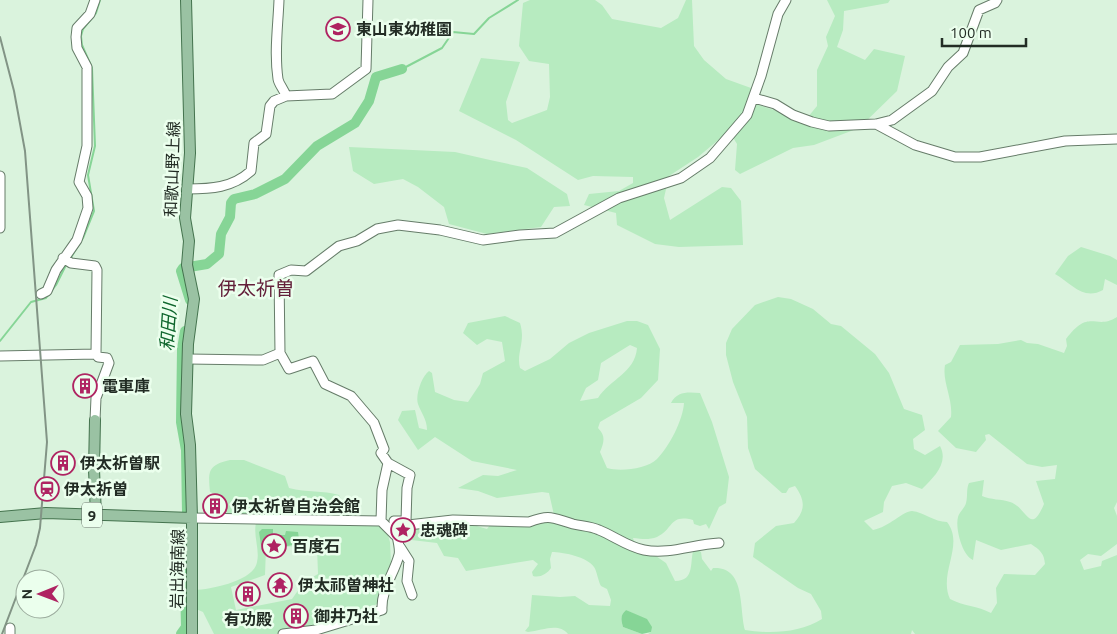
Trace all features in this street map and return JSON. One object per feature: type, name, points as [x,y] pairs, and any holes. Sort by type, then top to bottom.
[{"type":"main road","name":"和歌山野上線","points":[[186,0],[190,153],[185,218],[189,241],[187,266],[194,299],[188,359],[186,414],[190,445],[189,518]]},
{"type":"main road","points":[[96,420],[94,470],[96,515]]},
{"type":"main road","name":"岩出海南線","points":[[0,516],[42,513],[189,518],[192,634]]},
{"type":"street","points":[[41,294],[47,291],[64,258],[77,240],[88,208],[87,196],[78,182],[87,146],[86,67],[77,48],[76,37],[77,28],[90,14],[95,0]]},
{"type":"street","points":[[279,0],[276,64],[278,82],[286,96]]},
{"type":"street","points":[[187,189],[229,185],[250,171],[254,143],[266,134],[270,106],[274,100],[286,96],[332,94],[366,69],[368,0]]},
{"type":"street","points":[[720,543],[685,546],[673,551],[644,550],[599,530],[551,517],[529,522],[453,520],[416,526],[408,525],[406,521],[407,488],[410,475],[388,463],[381,453],[384,449],[377,428],[351,396],[325,384],[313,361],[289,369],[280,354],[279,275],[291,270],[306,271],[339,246],[357,241],[377,229],[398,225],[440,230],[483,240],[555,233],[612,201],[662,186],[693,171],[724,144],[747,115],[754,98],[773,27],[786,0]]},
{"type":"street","points":[[754,98],[775,104],[793,115],[829,126],[876,124],[892,120],[932,91],[948,68],[963,53],[979,10],[995,3],[997,0]]},
{"type":"street","points":[[876,124],[916,145],[955,157],[988,156],[1065,141],[1117,139]]},
{"type":"street","points":[[0,176],[0,228]]},
{"type":"street","points":[[64,258],[71,264],[95,266],[97,270],[96,354]]},
{"type":"street","points":[[0,356],[96,354],[98,357],[106,358],[109,363],[96,398],[96,420]]},
{"type":"street","points":[[188,359],[263,360],[280,354]]},
{"type":"street","points":[[381,521],[382,490],[388,463]]},
{"type":"street","points":[[189,518],[381,521],[395,535]]},
{"type":"street","points":[[406,521],[394,520],[395,535],[409,561],[407,581],[412,594]]},
{"type":"street","points":[[283,634],[316,630],[382,610],[382,598],[399,555],[400,547]]},
{"type":"shaded area","points":[[530,0],[595,0],[602,5],[612,19],[661,28],[678,18],[686,0],[692,0],[694,46],[704,60],[726,79],[751,88],[755,104],[803,123],[817,106],[817,70],[828,46],[826,37],[835,16],[827,0],[890,0],[888,3],[844,11],[843,30],[837,47],[865,60],[874,49],[905,56],[897,91],[859,128],[814,145],[793,148],[740,174],[735,170],[737,144],[729,131],[698,157],[669,176],[664,198],[670,220],[722,187],[731,188],[741,201],[743,245],[679,247],[655,244],[617,225],[616,213],[584,205],[589,194],[619,191],[633,183],[633,177],[593,176],[578,180],[516,140],[459,111],[481,58],[520,62],[506,102],[508,120],[512,123],[547,110],[550,97],[549,64],[529,61],[519,46],[523,3]]},
{"type":"shaded area","points":[[349,147],[455,152],[527,168],[567,194],[570,206],[554,207],[541,227],[487,234],[449,224],[444,207],[418,187],[403,179],[374,184],[353,171]]},
{"type":"shaded area","points":[[1081,247],[1117,260],[1117,285],[1105,279],[1103,290],[1096,293],[1083,292],[1055,274],[1068,256]]},
{"type":"shaded area","points":[[778,297],[791,299],[813,309],[831,324],[841,326],[875,354],[889,373],[904,409],[922,415],[925,430],[913,439],[914,449],[925,455],[940,446],[943,458],[939,469],[922,489],[906,483],[892,486],[884,502],[883,512],[864,521],[873,530],[885,526],[912,511],[947,522],[952,531],[953,540],[953,550],[947,579],[950,599],[991,613],[997,603],[996,588],[1004,574],[1035,575],[1045,564],[1044,557],[1031,544],[1001,550],[976,540],[973,560],[969,557],[960,541],[957,522],[966,503],[969,483],[984,480],[982,496],[1010,502],[1032,519],[1039,514],[1044,504],[1036,481],[1055,479],[1057,465],[1042,467],[1027,464],[989,434],[985,435],[986,440],[976,452],[956,448],[938,431],[951,417],[944,371],[945,365],[951,362],[960,345],[998,344],[1021,340],[1064,353],[1067,346],[1066,339],[1081,324],[1092,321],[1109,321],[1117,317],[1117,502],[1114,508],[1117,516],[1117,544],[1101,556],[1088,554],[1080,560],[1084,570],[1101,566],[1102,561],[1117,555],[1117,634],[915,634],[912,630],[911,634],[648,634],[651,632],[636,615],[626,610],[622,618],[623,627],[642,634],[568,634],[560,628],[528,632],[525,631],[529,626],[532,595],[575,596],[589,605],[610,606],[611,600],[607,589],[601,586],[591,563],[574,556],[552,552],[550,559],[551,568],[541,576],[533,576],[532,572],[538,564],[533,560],[466,571],[458,558],[444,556],[437,543],[403,539],[399,531],[403,525],[435,520],[445,525],[470,524],[487,529],[490,525],[554,515],[549,493],[542,492],[497,498],[478,491],[458,488],[483,475],[498,476],[517,470],[472,461],[435,437],[418,450],[398,420],[402,411],[415,410],[419,428],[427,430],[417,396],[422,381],[429,371],[432,373],[435,392],[454,400],[468,402],[480,384],[483,373],[505,361],[502,342],[487,339],[477,345],[463,333],[468,323],[505,316],[520,323],[522,336],[519,363],[520,368],[525,371],[550,359],[569,343],[589,333],[627,321],[637,321],[648,325],[660,349],[658,380],[641,398],[600,422],[598,428],[604,439],[600,452],[607,468],[619,470],[633,469],[647,465],[657,459],[675,433],[683,410],[684,403],[671,403],[673,399],[680,394],[700,393],[712,422],[729,477],[726,503],[719,507],[709,529],[706,524],[700,526],[694,524],[693,520],[680,519],[672,523],[657,537],[648,539],[633,538],[634,541],[666,563],[675,581],[686,578],[689,574],[694,548],[701,552],[702,559],[711,571],[713,568],[724,569],[731,574],[739,590],[745,630],[764,632],[795,630],[822,619],[821,611],[811,594],[798,588],[753,557],[755,543],[776,526],[794,523],[801,514],[803,505],[801,496],[795,486],[789,488],[786,493],[782,493],[755,469],[748,448],[747,417],[733,382],[726,355],[726,343],[732,329],[755,305]],"holes":[[[630,345],[637,348],[632,364],[598,398],[580,401],[586,388],[598,380],[601,363]]]},
{"type":"shaded area","points":[[230,460],[244,460],[285,476],[289,488],[339,495],[341,499],[339,518],[227,515],[225,498],[210,492],[209,479],[213,467]]},
{"type":"shaded area","points":[[256,523],[385,525],[390,542],[391,564],[381,586],[378,603],[362,608],[350,617],[323,625],[282,631],[277,634],[214,634],[203,612],[196,609],[195,590],[231,583],[254,569],[258,557],[255,532]],"holes":[[[315,545],[317,547],[318,574],[304,582],[292,599],[236,610],[231,587],[265,575],[266,548]]]},
{"type":"shaded area","points":[[262,529],[273,529],[273,535],[285,535],[286,531],[298,532],[299,539],[295,544],[289,546],[284,546],[283,541],[261,545],[259,532]]},
{"type":"shaded area","points":[[626,610],[647,619],[652,627],[651,632],[642,634],[623,627],[622,618]]},
{"type":"waterway","points":[[70,259],[83,238],[94,211],[88,175],[95,146],[92,68],[82,45],[81,36],[83,29],[96,13],[100,0]]},
{"type":"waterway","name":"和田川","points":[[402,69],[442,48],[453,32],[474,34],[489,18],[518,0]]},
{"type":"waterway","name":"和田川","points":[[190,300],[181,271],[183,268],[207,264],[219,254],[221,234],[230,217],[231,203],[234,199],[255,194],[285,179],[317,146],[355,123],[369,101],[376,77],[402,69]]},
{"type":"waterway","points":[[0,341],[31,302],[46,298],[56,285],[67,263]]},
{"type":"waterway","name":"和田川","points":[[185,331],[182,349],[181,422],[186,450],[187,513]]},
{"type":"waterway","name":"和田川","points":[[181,634],[186,627],[185,585],[188,535]]},
{"type":"railway","points":[[0,37],[14,91],[25,151],[47,442],[40,528],[36,545],[2,634]]},
{"type":"place","name":"東山東幼稚園","points":[[338,29]]},
{"type":"place","name":"電車庫","points":[[85,386]]},
{"type":"place","name":"伊太祈曽駅","points":[[63,463]]},
{"type":"place","name":"伊太祈曽","points":[[47,489]]},
{"type":"place","name":"伊太祈曽自治会館","points":[[215,506]]},
{"type":"place","name":"忠魂碑","points":[[403,530]]},
{"type":"place","name":"百度石","points":[[274,546]]},
{"type":"place","name":"伊太祁曽神社","points":[[280,585]]},
{"type":"place","name":"有功殿","points":[[248,594]]},
{"type":"place","name":"御井乃社","points":[[296,616]]},
{"type":"district","name":"伊太祈曽","points":[[256,288]]}]
